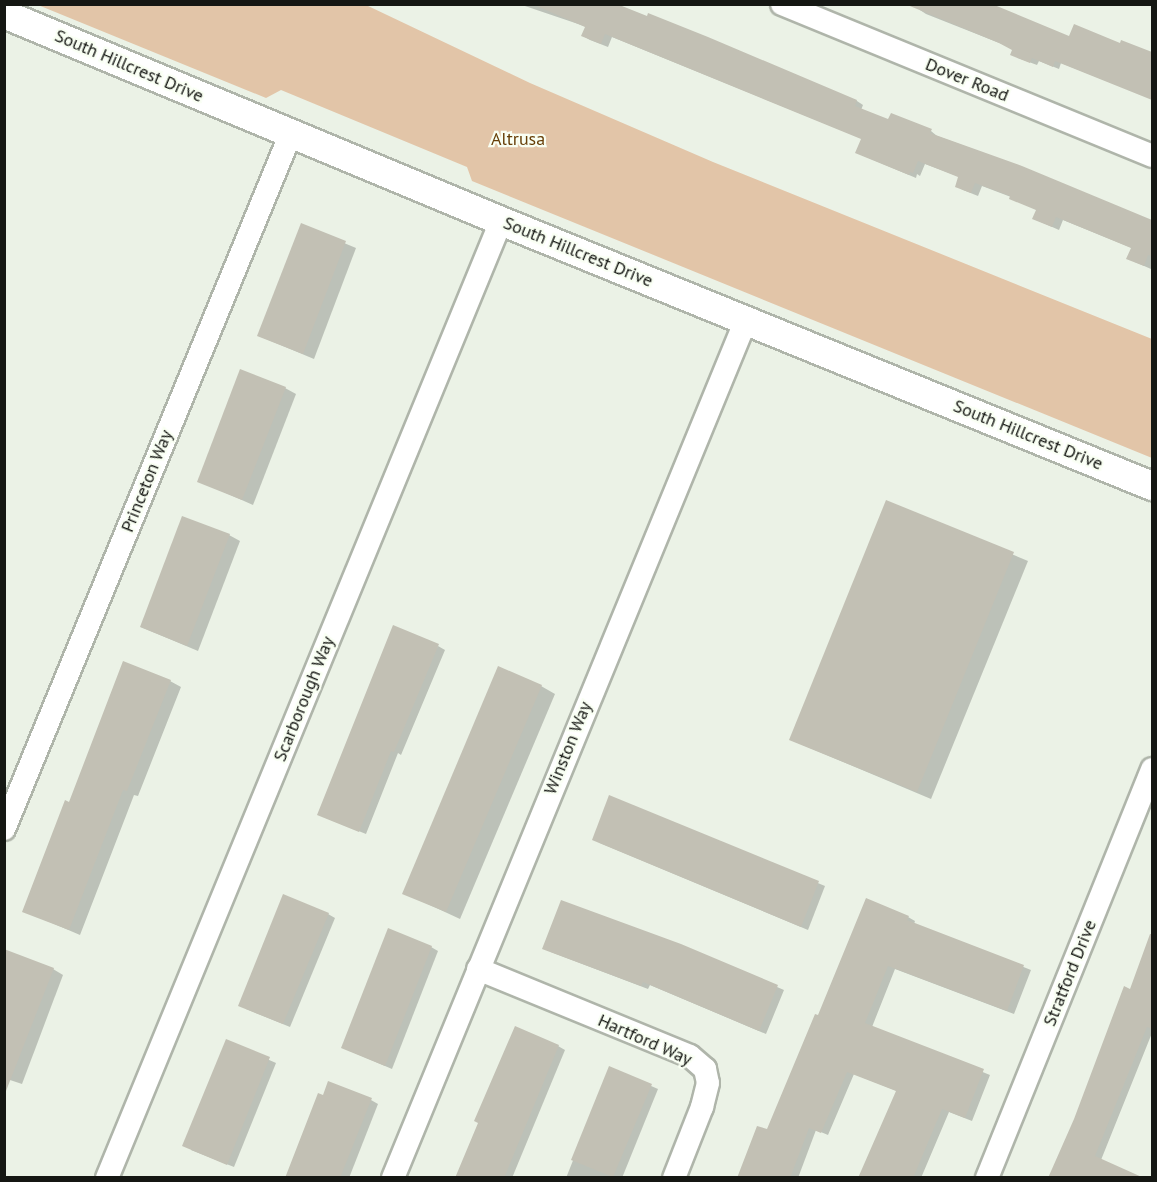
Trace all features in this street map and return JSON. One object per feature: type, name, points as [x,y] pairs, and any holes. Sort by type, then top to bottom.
[{"type":"street","name":"Dover Road","points":[[786,5],[1152,156]]},
{"type":"street","name":"South Hillcrest Drive","points":[[4,14],[501,221],[1152,486]]},
{"type":"street","name":"Princeton Way","points":[[4,829],[291,133]]},
{"type":"street","name":"Scarborough Way","points":[[107,1178],[501,221]]},
{"type":"street","name":"Winston Way","points":[[393,1178],[746,320]]},
{"type":"street","name":"Stratford Drive","points":[[987,1178],[1152,769]]},
{"type":"street","name":"Hartford Way","points":[[478,969],[680,1052],[705,1069],[708,1083],[702,1107],[674,1178]]},
{"type":"green space","name":"Altrusa","points":[[38,5],[366,5],[530,83],[713,162],[1152,339],[1152,458],[472,181],[467,167],[281,90],[266,98]]},
{"type":"building","points":[[532,4],[617,4],[647,16],[648,13],[708,37],[857,100],[855,106],[888,119],[891,113],[932,129],[930,133],[1022,166],[1152,220],[1152,256],[1148,255],[1144,266],[1126,259],[1131,248],[1056,217],[1052,227],[1032,219],[1036,210],[1009,199],[1010,196],[975,183],[971,193],[955,187],[958,177],[918,161],[913,173],[910,172],[909,175],[855,153],[861,139],[605,34],[601,44],[581,36],[585,27]]},
{"type":"building","points":[[905,4],[992,4],[1069,36],[1074,24],[1120,43],[1121,40],[1152,52],[1152,100],[1055,61],[1053,67],[1032,58],[1030,63],[1010,55],[1012,50],[999,43]]},
{"type":"building","points":[[301,223],[346,241],[303,354],[257,336]]},
{"type":"building","points":[[240,369],[286,387],[242,500],[197,482]]},
{"type":"building","points":[[886,500],[1014,552],[917,792],[789,740]]},
{"type":"building","points":[[182,516],[230,534],[187,646],[140,627]]},
{"type":"building","points":[[393,625],[439,644],[394,752],[391,751],[359,832],[317,815]]},
{"type":"building","points":[[123,661],[171,680],[127,791],[123,790],[69,930],[22,912],[65,800],[69,802]]},
{"type":"building","points":[[498,666],[542,685],[446,912],[402,894]]},
{"type":"building","points":[[609,795],[819,881],[801,927],[592,840]]},
{"type":"building","points":[[283,894],[329,913],[283,1024],[238,1006]]},
{"type":"building","points":[[866,898],[909,916],[907,920],[1024,965],[1007,1011],[888,966],[865,1023],[984,1069],[965,1118],[942,1109],[913,1178],[858,1178],[896,1091],[847,1072],[821,1133],[809,1128],[790,1178],[737,1178],[757,1126],[767,1129],[815,1014],[818,1015]]},
{"type":"building","points":[[561,900],[681,944],[778,985],[759,1031],[643,982],[641,986],[542,949]]},
{"type":"building","points":[[388,928],[432,946],[385,1066],[341,1048]]},
{"type":"building","points":[[1150,934],[1152,934],[1152,1029],[1147,1027],[1095,1156],[1144,1178],[1048,1178],[1074,1119],[1124,986],[1130,989]]},
{"type":"building","points":[[4,949],[54,968],[6,1091],[4,1091]]},
{"type":"building","points":[[515,1026],[559,1045],[504,1178],[455,1178],[478,1123],[474,1121]]},
{"type":"building","points":[[226,1039],[270,1057],[227,1165],[182,1146]]},
{"type":"building","points":[[609,1066],[652,1084],[613,1177],[571,1160]]},
{"type":"building","points":[[328,1081],[372,1098],[340,1178],[285,1178],[318,1093],[323,1095]]}]
